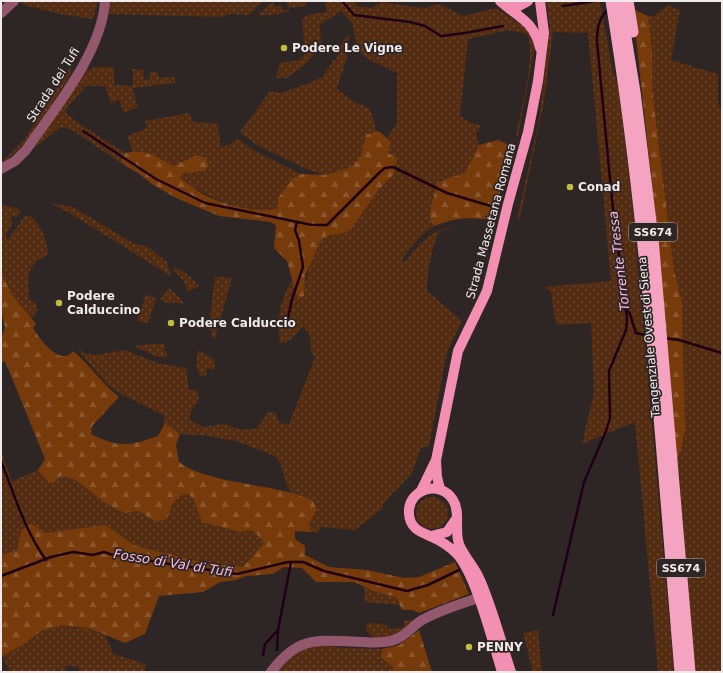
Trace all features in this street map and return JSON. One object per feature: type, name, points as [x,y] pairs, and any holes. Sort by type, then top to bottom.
[{"type":"highway","points":[[606,1],[624,85]]},
{"type":"highway","name":"Tangenziale Ovest di Siena","points":[[611,1],[624,85],[643,240],[680,672]]},
{"type":"highway","name":"Tangenziale Ovest di Siena","points":[[620,1],[635,92],[654,238],[690,672]]},
{"type":"highway","points":[[628,1],[634,42],[635,92]]},
{"type":"main road","name":"Strada Massetana Romana","points":[[501,2],[517,7],[528,1]]},
{"type":"main road","name":"Strada Massetana Romana","points":[[440,489],[436,473],[436,460],[458,351],[483,303],[491,278],[508,204],[528,132],[542,53],[544,29],[540,1]]},
{"type":"main road","name":"Strada Massetana Romana","points":[[501,2],[531,26],[537,35],[542,53]]},
{"type":"main road","name":"Strada Massetana Romana","points":[[436,460],[421,491],[411,502],[409,518],[417,531],[431,536],[450,548],[461,560],[468,572],[478,598],[502,672]]},
{"type":"main road","points":[[421,491],[433,488],[440,489],[452,499],[457,510],[456,519],[460,544],[480,580],[511,672]]},
{"type":"main road","points":[[431,536],[440,536],[447,532],[456,519]]},
{"type":"street","points":[[1,13],[14,1]]},
{"type":"street","name":"Strada dei Tufi","points":[[1,169],[15,161],[26,150],[84,65],[100,29],[105,1]]},
{"type":"street","points":[[271,672],[292,650],[303,643],[323,641],[390,642],[405,636],[424,619],[478,598]]},
{"type":"shaded area","points":[[19,1],[98,1],[93,19],[41,10],[30,7]]},
{"type":"shaded area","points":[[109,1],[264,1],[249,15],[231,14],[219,17],[109,14]]},
{"type":"shaded area","points":[[273,1],[275,7],[281,5],[283,11],[289,9],[289,12],[271,15],[258,15]]},
{"type":"shaded area","points":[[286,1],[306,1],[306,6],[288,8]]},
{"type":"shaded area","points":[[322,1],[354,1],[356,6],[372,8],[381,2],[423,8],[440,4],[463,16],[496,8],[521,24],[526,29],[533,41],[534,50],[518,136],[516,136],[529,68],[530,43],[527,34],[509,30],[468,39],[460,116],[469,122],[481,126],[476,134],[479,145],[465,173],[451,179],[440,180],[431,212],[431,224],[434,226],[420,237],[402,259],[405,262],[416,248],[426,239],[438,231],[455,225],[439,232],[430,261],[428,276],[427,291],[462,321],[447,352],[429,446],[421,448],[412,473],[383,504],[383,508],[355,530],[322,527],[317,533],[312,532],[309,524],[317,509],[302,497],[292,493],[286,484],[281,464],[275,456],[236,441],[202,435],[180,434],[163,421],[165,416],[121,394],[108,385],[79,349],[84,353],[95,355],[125,350],[157,363],[186,368],[189,390],[197,390],[199,399],[190,414],[190,420],[203,427],[223,424],[243,430],[257,428],[268,412],[276,413],[279,423],[289,424],[315,357],[311,352],[310,335],[303,326],[290,340],[280,343],[278,327],[284,295],[292,280],[296,294],[305,284],[311,260],[320,242],[327,236],[344,233],[394,174],[388,153],[391,142],[387,138],[397,123],[397,73],[368,59],[358,51],[352,23],[341,11],[320,25],[321,45],[307,63],[287,78],[276,78],[280,63],[299,60],[305,54],[302,19],[308,15],[327,12],[325,2]]},
{"type":"shaded area","points":[[546,1],[600,1],[613,73],[618,83],[633,212],[674,672],[658,672],[635,422],[582,444],[594,392],[591,323],[556,325],[551,292],[544,287],[611,281],[588,33],[553,32],[544,102],[519,222],[518,215],[539,121],[550,27]]},
{"type":"shaded area","points":[[668,5],[680,10],[671,60],[718,74],[718,104],[722,111],[722,672],[695,672],[677,458],[681,451],[685,430],[682,303],[674,270],[652,88],[652,50],[648,16],[654,16]]},
{"type":"shaded area","points":[[349,35],[349,50],[337,89],[353,101],[368,108],[373,117],[376,131],[366,135],[361,156],[351,167],[327,176],[306,169],[257,145],[240,132],[270,91],[281,93],[322,77],[334,60],[336,60],[344,39]]},
{"type":"shaded area","points":[[70,67],[71,74],[40,123],[22,146],[12,156],[1,163],[25,139]]},
{"type":"shaded area","points":[[92,67],[114,67],[114,85],[133,86],[133,69],[143,70],[144,80],[150,79],[150,72],[158,72],[159,78],[174,77],[176,83],[132,88],[138,107],[124,113],[119,100],[111,103],[105,86],[86,86],[66,109],[66,113],[77,122],[125,153],[121,160],[124,165],[72,130],[61,127],[33,149],[86,70],[92,70]]},
{"type":"shaded area","points":[[189,113],[193,122],[217,123],[221,147],[231,144],[237,138],[253,150],[301,174],[292,180],[285,188],[278,203],[278,209],[255,211],[241,208],[200,191],[189,184],[180,177],[184,173],[205,170],[197,155],[173,166],[154,156],[133,152],[127,136],[147,128],[145,121]]},
{"type":"shaded area","points":[[49,203],[73,207],[133,243],[148,247],[167,262],[171,276],[68,212]]},
{"type":"shaded area","points":[[1,205],[16,208],[21,212],[16,218],[13,215],[10,219],[13,223],[6,234],[6,238],[8,239],[25,216],[31,216],[41,228],[45,238],[48,253],[35,263],[28,280],[29,300],[35,302],[38,310],[31,318],[13,296],[1,273]]},
{"type":"shaded area","points":[[175,267],[187,274],[199,286],[188,292],[184,282],[174,270]]},
{"type":"shaded area","points":[[215,277],[232,278],[215,338],[211,337],[212,330],[206,329],[208,320],[210,319]]},
{"type":"shaded area","points":[[169,288],[184,304],[171,302],[170,304],[160,300]]},
{"type":"shaded area","points":[[146,294],[156,299],[148,323],[137,321]]},
{"type":"shaded area","points":[[165,344],[164,351],[167,351],[167,357],[158,357],[133,346]]},
{"type":"shaded area","points":[[199,350],[215,360],[214,370],[207,368],[206,376],[201,376],[197,367]]},
{"type":"shaded area","points":[[1,452],[12,481],[38,470],[48,482],[61,476],[74,479],[108,505],[125,513],[139,511],[156,522],[167,518],[174,502],[180,496],[189,494],[194,501],[202,522],[240,532],[252,530],[266,542],[243,567],[210,564],[136,546],[105,525],[44,533],[21,531],[17,550],[1,555]]},
{"type":"shaded area","points":[[429,497],[435,497],[445,504],[448,513],[447,519],[441,526],[435,529],[429,529],[419,522],[416,516],[416,510],[423,500]]},
{"type":"shaded area","points":[[364,587],[396,597],[399,605],[365,602]]},
{"type":"shaded area","points":[[404,621],[413,621],[401,632],[387,637],[376,639],[366,630],[367,623],[384,624],[390,629],[404,627]]},
{"type":"shaded area","points":[[62,625],[88,628],[105,636],[114,654],[146,664],[144,672],[80,672],[78,667],[64,666],[68,672],[60,672],[56,669],[54,672],[10,672],[2,656],[24,644],[41,631]]},
{"type":"shaded area","points":[[538,630],[542,672],[533,672],[523,633]]},
{"type":"shaded area","points":[[321,645],[345,648],[382,649],[381,659],[393,667],[392,672],[276,672],[286,662],[301,651]]},
{"type":"green space","points":[[635,10],[648,16],[652,50],[652,88],[674,270],[682,303],[685,430],[681,451],[677,458],[658,240],[633,11]]},
{"type":"green space","points":[[376,131],[380,132],[391,142],[388,153],[397,158],[394,174],[379,190],[351,229],[344,233],[327,236],[320,242],[305,276],[304,296],[300,297],[296,294],[287,261],[274,248],[276,226],[271,222],[219,216],[176,198],[124,165],[121,160],[125,153],[138,152],[156,156],[173,166],[197,155],[205,158],[209,166],[204,171],[184,173],[180,177],[183,180],[208,197],[227,204],[250,209],[270,210],[278,208],[278,198],[292,179],[301,174],[327,175],[351,167],[361,156],[366,135]]},
{"type":"green space","points":[[498,140],[507,144],[512,152],[492,220],[463,218],[434,226],[431,222],[430,212],[436,185],[445,179],[465,173],[479,145]]},
{"type":"green space","points":[[1,273],[13,296],[36,324],[33,328],[50,350],[62,356],[68,355],[73,351],[119,397],[92,426],[91,434],[109,442],[124,444],[139,442],[158,436],[165,423],[180,434],[176,445],[179,462],[189,468],[202,474],[217,478],[279,490],[312,500],[317,509],[309,524],[312,532],[295,531],[295,539],[305,546],[305,555],[329,567],[367,570],[404,578],[419,577],[455,562],[469,594],[419,613],[412,610],[402,610],[396,597],[376,592],[354,582],[316,582],[302,568],[284,567],[272,574],[246,576],[236,580],[220,582],[203,592],[159,596],[145,634],[125,643],[88,628],[62,625],[41,631],[24,644],[2,656],[1,555],[17,550],[21,531],[31,523],[44,533],[105,525],[136,546],[210,564],[243,567],[265,542],[252,530],[240,532],[202,522],[194,501],[189,494],[180,496],[174,502],[167,519],[156,522],[139,511],[125,513],[108,505],[74,479],[61,476],[53,483],[48,482],[38,470],[45,459],[5,361],[1,363],[1,340],[5,327],[1,310]]},
{"type":"green space","points":[[419,630],[432,672],[392,672],[393,667],[381,658],[382,649],[399,645]]},
{"type":"waterway","points":[[342,1],[354,15],[410,22],[425,26],[441,36],[503,26]]},
{"type":"waterway","points":[[563,6],[595,1]]},
{"type":"waterway","name":"Torrente Tressa","points":[[553,615],[584,482],[610,418],[609,371],[626,330],[627,318],[612,200],[597,42],[597,33],[600,20],[609,9]]},
{"type":"waterway","points":[[83,131],[156,179],[205,203],[312,225],[327,225],[380,172],[385,168],[393,167],[447,193],[494,207]]},
{"type":"waterway","points":[[288,318],[292,299],[303,267],[299,241],[295,230],[297,222]]},
{"type":"waterway","points":[[627,310],[630,314],[636,333],[650,336]]},
{"type":"waterway","points":[[664,338],[679,340],[722,353]]},
{"type":"waterway","points":[[1,461],[26,525],[46,560]]},
{"type":"waterway","name":"Fosso di Val di Tufi","points":[[1,576],[51,557],[73,552],[93,555],[104,552],[116,556],[123,554],[156,562],[237,574],[288,562],[303,562],[324,571],[407,591],[428,585],[459,570]]},
{"type":"waterway","points":[[277,650],[278,630],[291,562]]},
{"type":"waterway","points":[[263,655],[265,644],[278,630]]},
{"type":"place","name":"Podere Le Vigne","points":[[284,48]]},
{"type":"place","name":"Conad","points":[[570,187]]},
{"type":"place","name":"Podere Calduccino","points":[[59,303]]},
{"type":"place","name":"Podere Calduccio","points":[[171,323]]},
{"type":"place","name":"PENNY","points":[[469,647]]}]
